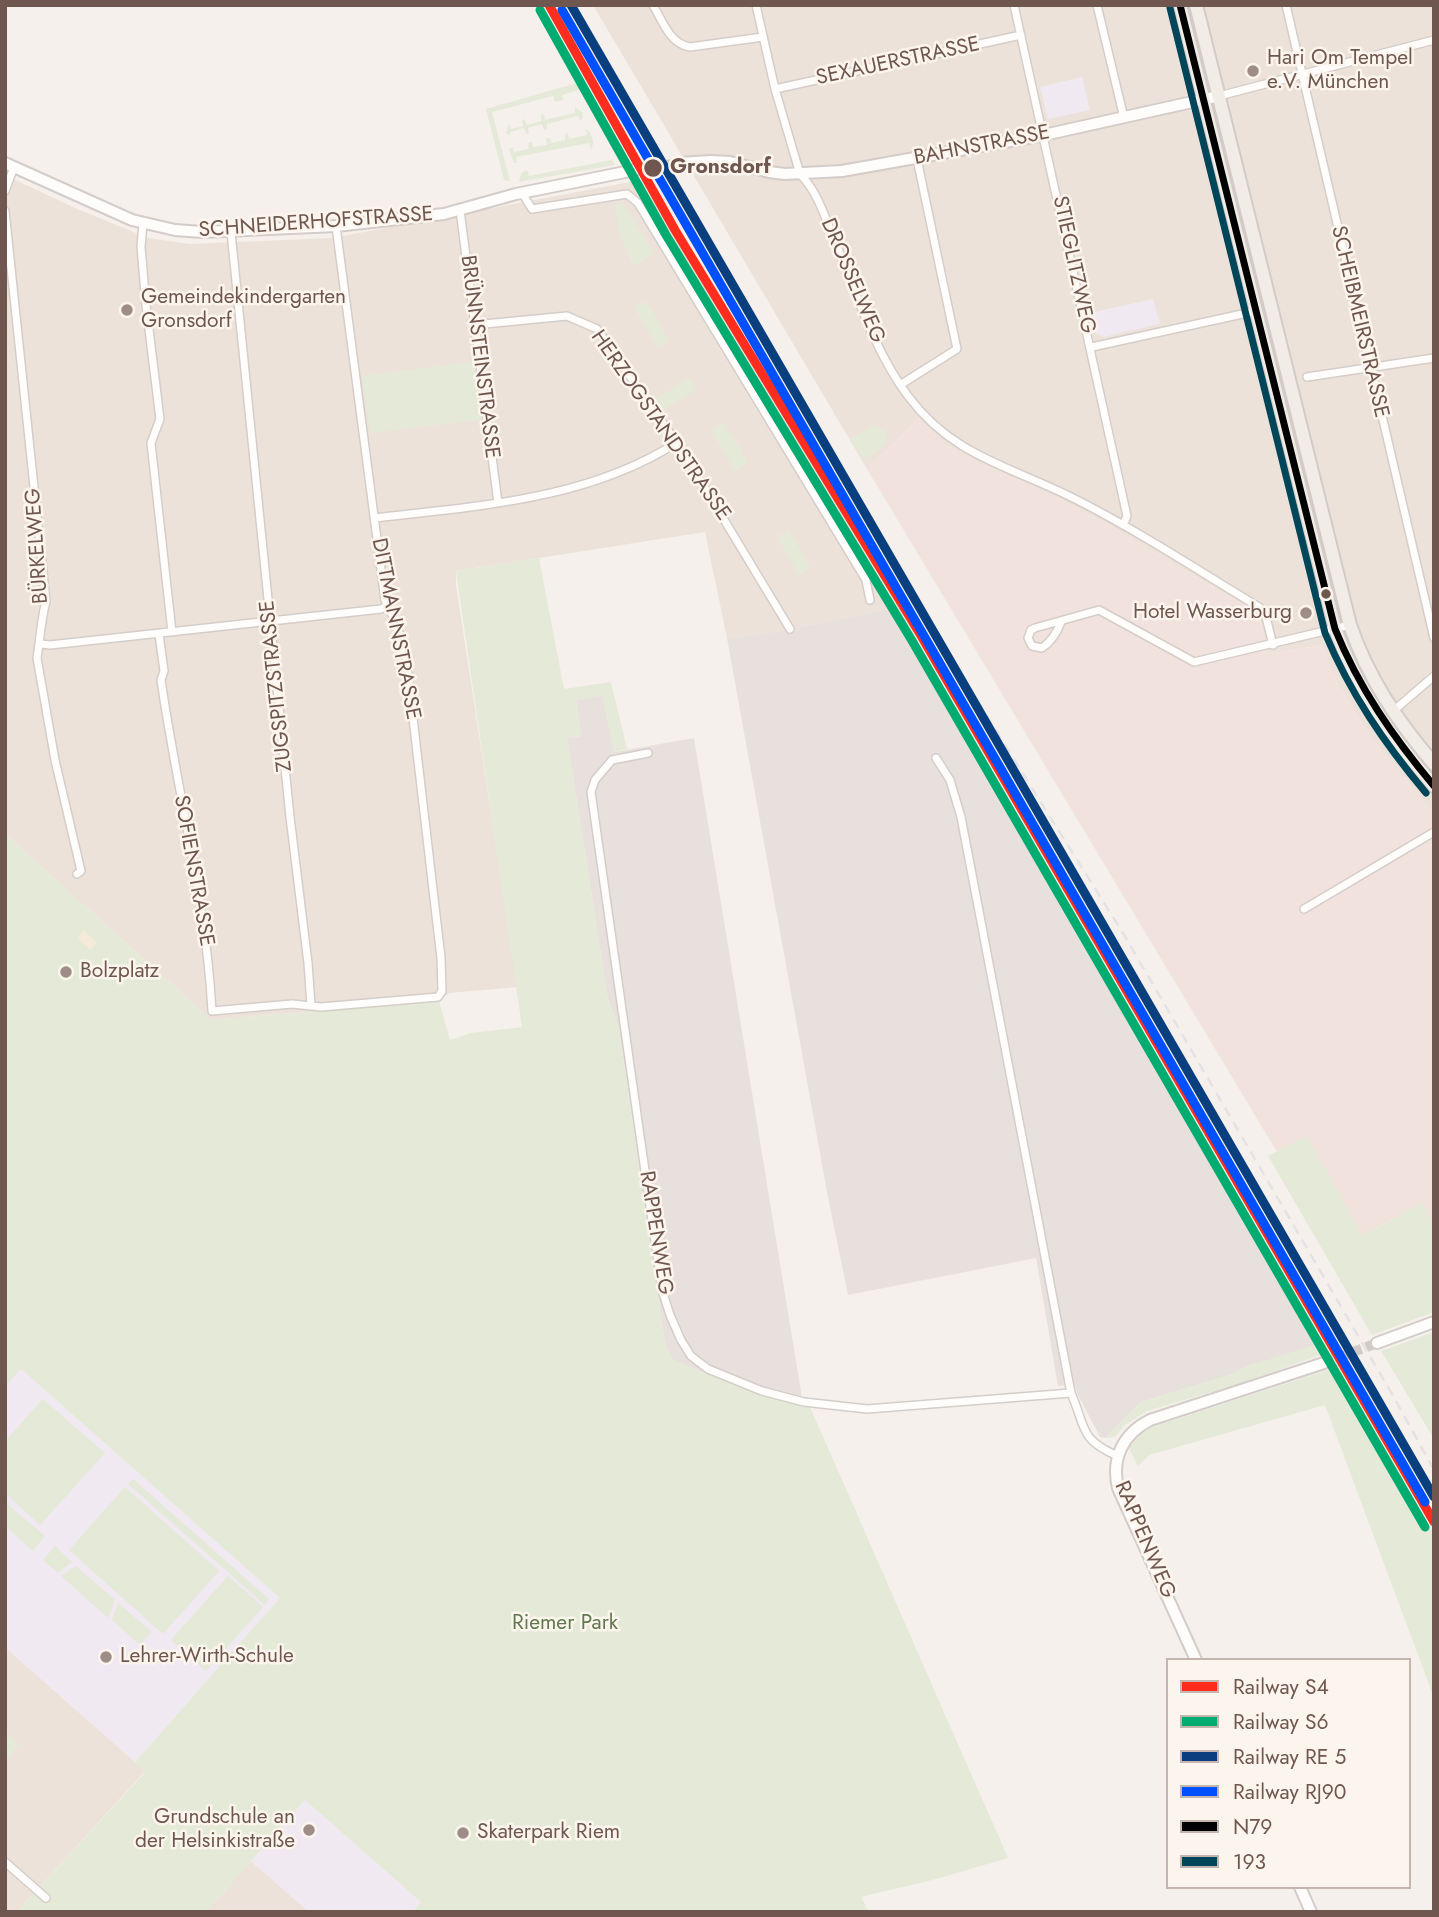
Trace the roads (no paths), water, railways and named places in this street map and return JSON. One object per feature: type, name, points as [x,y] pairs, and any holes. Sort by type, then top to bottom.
[{"type":"main road","points":[[1180,5],[1335,629],[1344,654],[1370,705],[1434,786]]},
{"type":"main road","points":[[1196,5],[1350,625],[1367,667],[1392,712],[1434,764]]},
{"type":"street","points":[[653,5],[671,36],[681,46],[763,37]]},
{"type":"street","name":"DROSSELWEG","points":[[756,5],[775,89],[800,174],[809,183],[888,366],[900,385],[928,419],[978,456],[1076,499],[1259,607],[1266,617],[1273,645]]},
{"type":"street","name":"STIEGLITZWEG","points":[[1014,5],[1127,516],[1123,525]]},
{"type":"street","points":[[1097,5],[1124,118]]},
{"type":"street","name":"SCHEIBMEIRSTRASSE","points":[[1286,5],[1434,638]]},
{"type":"street","name":"SEXAUERSTRASSE","points":[[775,89],[1021,35]]},
{"type":"street","points":[[1219,96],[1434,40]]},
{"type":"street","name":"BAHNSTRASSE","points":[[678,163],[711,160],[760,170],[800,174],[842,171],[1044,135],[1219,96]]},
{"type":"street","points":[[900,385],[957,349],[917,159]]},
{"type":"street","points":[[5,191],[10,165]]},
{"type":"street","name":"SCHNEIDERHOFSTRASSE","points":[[10,165],[98,206],[144,223],[188,231],[231,232],[336,226],[444,214],[522,192],[635,170]]},
{"type":"street","points":[[522,192],[532,209],[628,194],[638,203],[866,580],[870,600]]},
{"type":"street","name":"BRÜNNSTEINSTRASSE","points":[[460,210],[498,503]]},
{"type":"street","name":"BÜRKELWEG","points":[[5,211],[46,601],[37,658],[49,732],[81,871],[77,874]]},
{"type":"street","points":[[144,223],[142,247],[146,304],[160,419],[151,443],[172,632]]},
{"type":"street","name":"DITTMANNSTRASSE","points":[[311,1006],[438,997],[442,991],[438,931],[406,658],[396,623],[386,606],[336,226]]},
{"type":"street","name":"ZUGSPITZSTRASSE","points":[[231,232],[311,1006]]},
{"type":"street","points":[[1091,347],[1256,311]]},
{"type":"street","name":"HERZOGSTANDSTRASSE","points":[[474,325],[566,316],[589,324],[604,337],[724,516],[790,629]]},
{"type":"street","points":[[1307,377],[1434,358]]},
{"type":"street","points":[[374,518],[498,503],[584,484],[622,470],[676,443]]},
{"type":"street","points":[[41,644],[159,634],[381,609],[386,606]]},
{"type":"street","points":[[1061,622],[1058,632],[1042,648],[1032,646],[1028,638],[1031,630],[1099,610],[1194,662],[1350,625]]},
{"type":"street","name":"SOFIENSTRASSE","points":[[159,634],[164,671],[161,680],[170,745],[201,902],[212,1011],[292,1004],[311,1006]]},
{"type":"street","points":[[1392,712],[1434,676]]},
{"type":"street","name":"RAPPENWEG","points":[[648,753],[612,760],[595,780],[591,792],[625,1044],[663,1290],[675,1328],[691,1356],[708,1368],[762,1391],[804,1402],[867,1409],[1071,1393]]},
{"type":"street","name":"RAPPENWEG","points":[[936,758],[950,780],[961,817],[1071,1393],[1089,1439],[1118,1456],[1118,1488],[1195,1658]]},
{"type":"street","points":[[1304,909],[1434,832]]},
{"type":"street","points":[[1377,1343],[1434,1322]]},
{"type":"street","points":[[1118,1456],[1126,1437],[1150,1420],[1324,1363]]},
{"type":"street","points":[[5,1862],[46,1898]]},
{"type":"street","points":[[1301,1889],[1311,1912]]},
{"type":"tunnel","points":[[635,170],[678,163]]},
{"type":"tunnel","points":[[1324,1363],[1377,1343]]},
{"type":"railway","points":[[932,629],[1123,933],[1434,1470]]},
{"type":"rail line","name":"S4","points":[[549,5],[675,230],[920,634],[1434,1522]]},
{"type":"rail line","name":"S6","points":[[540,10],[666,235],[911,639],[1425,1527]]},
{"type":"rail line","name":"RJ90","points":[[562,10],[1425,1502]]},
{"type":"place","name":"Hari Om Tempel e.V. München","points":[[1253,71]]},
{"type":"place","name":"Gronsdorf","points":[[653,168]]},
{"type":"place","name":"Gemeindekindergarten Gronsdorf","points":[[127,310]]},
{"type":"place","name":"Hotel Wasserburg","points":[[1306,613]]},
{"type":"place","name":"Bolzplatz","points":[[66,972]]},
{"type":"place","name":"Lehrer-Wirth-Schule","points":[[106,1657]]},
{"type":"place","name":"Grundschule an der Helsinkistraße","points":[[309,1830]]},
{"type":"place","name":"Skaterpark Riem","points":[[463,1833]]},
{"type":"park label","name":"Riemer Park","points":[[565,1624]]}]
